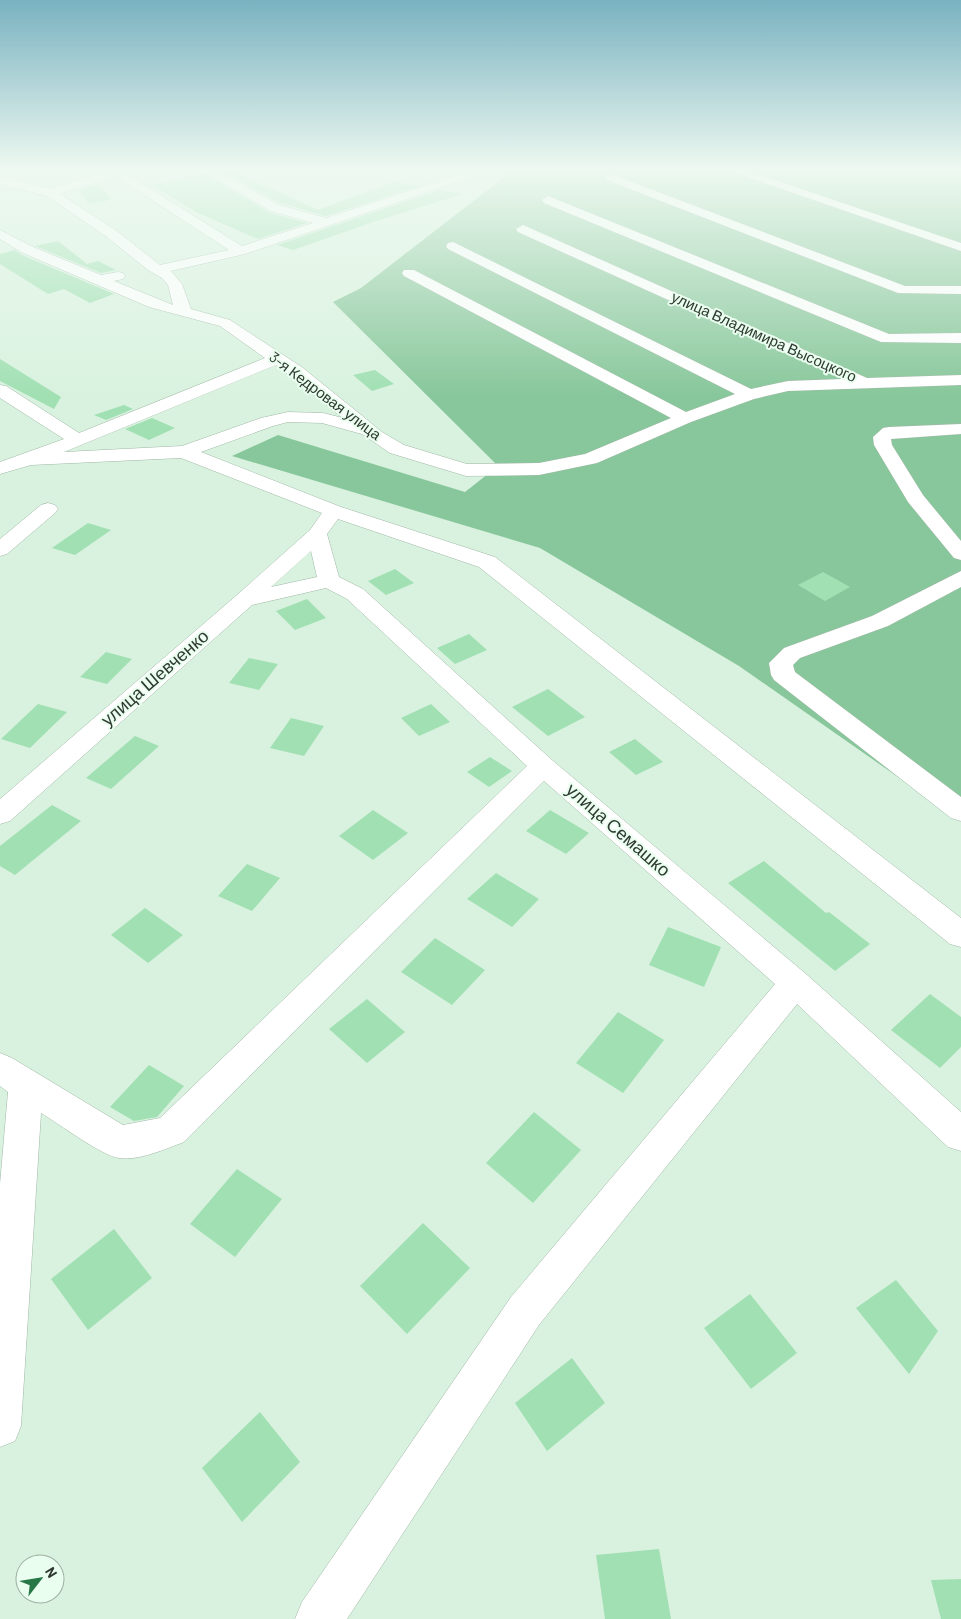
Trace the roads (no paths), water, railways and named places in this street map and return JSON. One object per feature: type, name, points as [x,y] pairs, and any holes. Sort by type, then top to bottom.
[{"type":"street","points":[[17,244],[154,304],[186,313]]},
{"type":"street","points":[[124,244],[156,269],[168,275],[175,284],[181,306],[186,313]]},
{"type":"street","points":[[229,244],[240,251]]},
{"type":"street","points":[[100,280],[240,251],[262,244]]},
{"type":"street","name":"улица Владимира Высоцкого","points":[[555,244],[867,384]]},
{"type":"street","points":[[653,244],[887,340],[961,338]]},
{"type":"street","points":[[782,244],[903,290],[961,290]]},
{"type":"street","points":[[454,246],[749,395]]},
{"type":"street","points":[[409,273],[685,418]]},
{"type":"street","name":"3-я Кедровая улица","points":[[186,313],[225,323],[297,372],[367,428],[397,448],[466,470],[539,469],[590,459]]},
{"type":"street","points":[[0,468],[30,459],[277,359]]},
{"type":"street","name":"улица Владимира Высоцкого","points":[[590,459],[685,418],[749,395],[788,386],[961,380]]},
{"type":"street","points":[[0,390],[78,440]]},
{"type":"street","points":[[30,459],[183,452],[219,441],[267,422],[288,417],[310,416],[356,428],[367,428]]},
{"type":"street","points":[[961,430],[889,432],[882,437],[883,445],[916,498],[961,554]]},
{"type":"street","points":[[183,452],[334,511],[486,562],[961,935]]},
{"type":"street","points":[[0,550],[48,509]]},
{"type":"street","points":[[244,600],[318,534],[334,511]]},
{"type":"street","points":[[318,534],[329,581]]},
{"type":"street","points":[[961,578],[880,621],[792,653],[781,664],[783,675],[961,811]]},
{"type":"street","name":"улица Шевченко","points":[[0,814],[244,600],[329,581]]},
{"type":"street","name":"улица Семашко","points":[[329,581],[355,594],[543,766],[795,983],[961,1135]]},
{"type":"street","points":[[0,1426],[13,1077],[119,1142],[138,1140],[170,1131],[543,766]]},
{"type":"street","points":[[320,1619],[525,1311],[795,983]]}]
